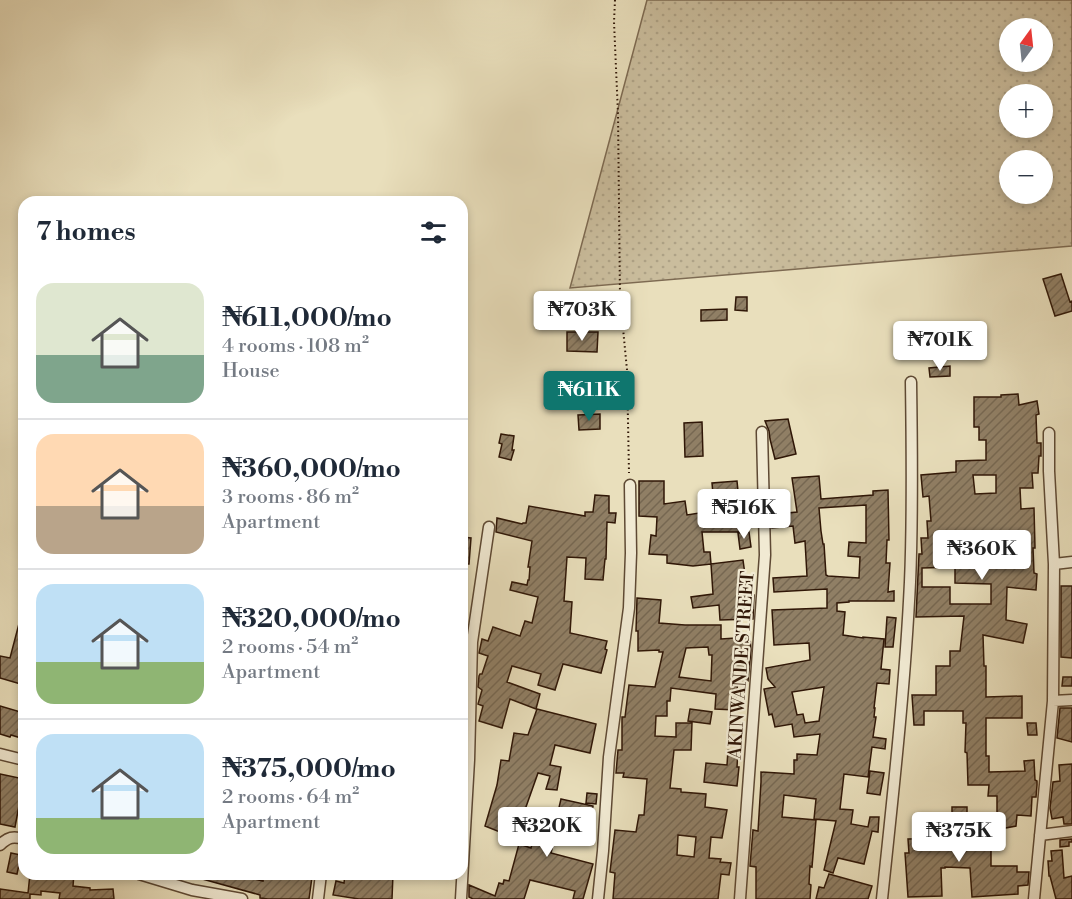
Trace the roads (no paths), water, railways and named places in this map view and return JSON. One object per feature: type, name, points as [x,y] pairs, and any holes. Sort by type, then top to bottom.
[{"type":"street","points":[[882,899],[900,720],[910,583],[913,484],[911,381]]},
{"type":"street","name":"AKINWANDE STREET","points":[[740,899],[765,555],[762,432]]},
{"type":"street","points":[[1034,899],[1053,701],[1054,564],[1049,433]]},
{"type":"street","points":[[598,899],[609,757],[629,608],[630,485]]},
{"type":"street","points":[[468,777],[472,642],[489,527]]},
{"type":"street","points":[[1054,564],[1072,562]]},
{"type":"street","points":[[1053,701],[1072,700]]},
{"type":"street","points":[[0,754],[18,758]]},
{"type":"street","points":[[1040,835],[1072,831]]},
{"type":"street","points":[[0,845],[7,838],[18,837]]},
{"type":"street","points":[[160,880],[192,890],[242,899]]},
{"type":"street","points":[[318,899],[320,880]]},
{"type":"street","points":[[461,899],[462,880]]}]
